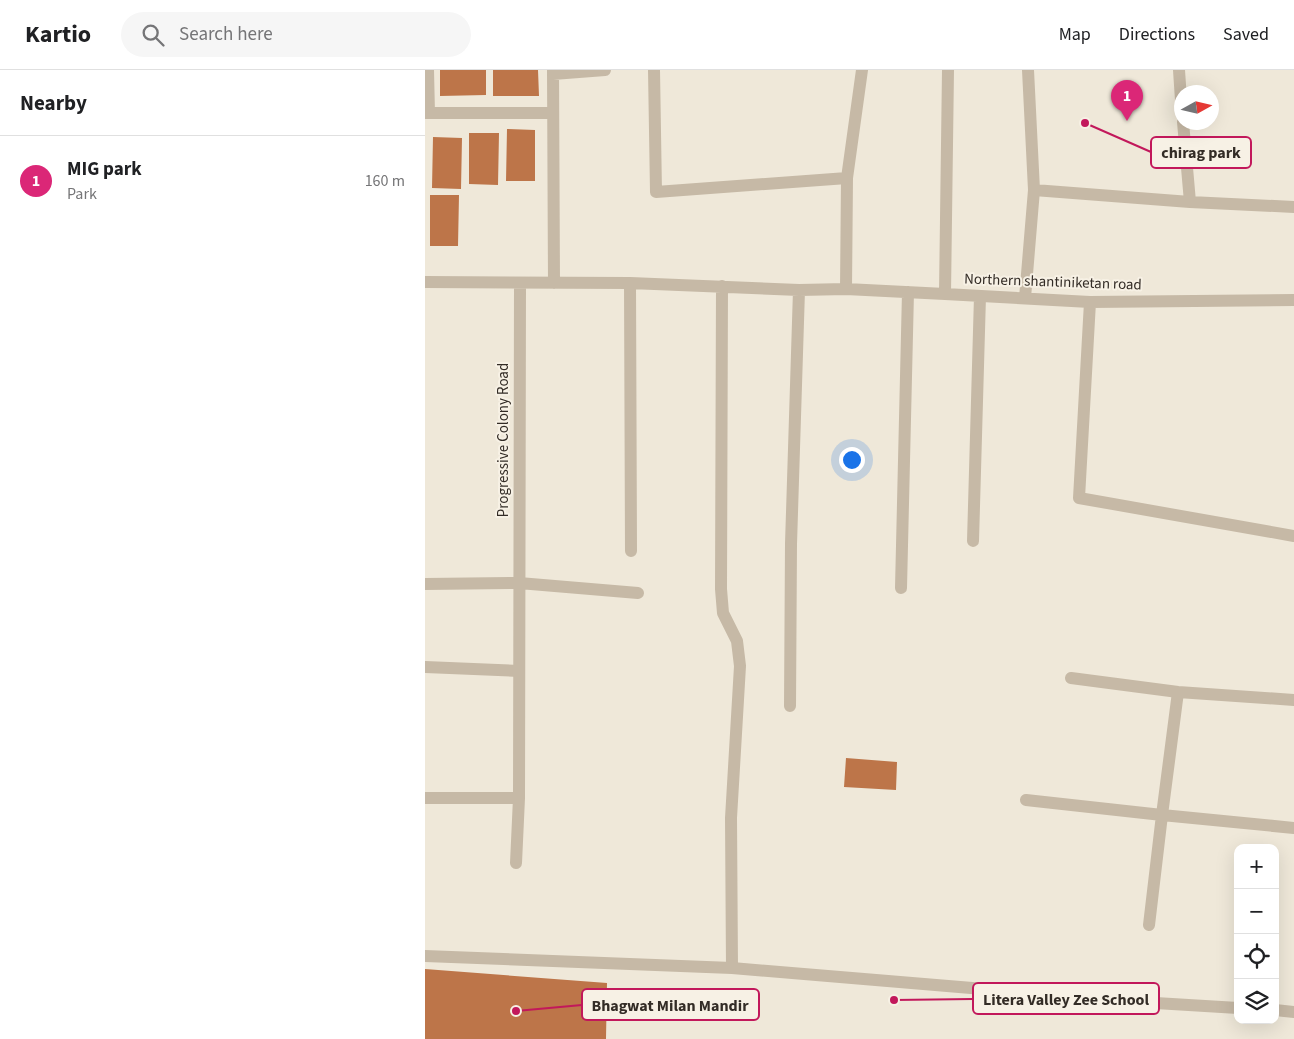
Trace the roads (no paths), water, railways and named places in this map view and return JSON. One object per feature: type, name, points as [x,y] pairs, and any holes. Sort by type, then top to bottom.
[{"type":"street","points":[[428,70],[427,113],[553,113]]},
{"type":"street","points":[[554,283],[553,72],[605,70]]},
{"type":"street","points":[[654,70],[656,192],[847,178]]},
{"type":"street","points":[[847,289],[847,178],[862,70]]},
{"type":"street","name":"Northern shantiniketan road","points":[[947,70],[945,294],[1090,302],[1294,300]]},
{"type":"street","points":[[1025,298],[1034,190],[1028,70]]},
{"type":"street","points":[[1179,70],[1180,85]]},
{"type":"street","points":[[1184,130],[1190,202]]},
{"type":"street","points":[[1034,190],[1190,202],[1294,207]]},
{"type":"street","points":[[425,282],[629,283],[799,290],[847,289],[945,294]]},
{"type":"street","name":"Progressive Colony Road","points":[[516,863],[519,798],[520,283]]},
{"type":"street","points":[[629,283],[631,551]]},
{"type":"street","points":[[722,286],[721,589],[723,613],[737,641],[740,666],[731,818],[732,968]]},
{"type":"street","points":[[790,706],[791,544],[799,290]]},
{"type":"street","points":[[901,588],[908,292]]},
{"type":"street","points":[[973,541],[980,296]]},
{"type":"street","points":[[1090,302],[1079,498],[1294,536]]},
{"type":"street","points":[[425,584],[519,583],[638,593]]},
{"type":"street","points":[[425,667],[519,671]]},
{"type":"street","points":[[1071,678],[1178,692],[1294,700]]},
{"type":"street","points":[[1149,925],[1178,692]]},
{"type":"street","points":[[425,798],[519,798]]},
{"type":"street","points":[[1026,800],[1294,828]]},
{"type":"street","points":[[425,956],[732,968],[1234,1008]]},
{"type":"street","points":[[1279,1010],[1294,1012]]},
{"type":"place","name":"MIG park","points":[[1127,121]]},
{"type":"place","name":"chirag park","points":[[1085,123]]},
{"type":"place","name":"Litera Valley Zee School","points":[[894,1000]]},
{"type":"place","name":"Bhagwat Milan Mandir","points":[[516,1011]]}]
